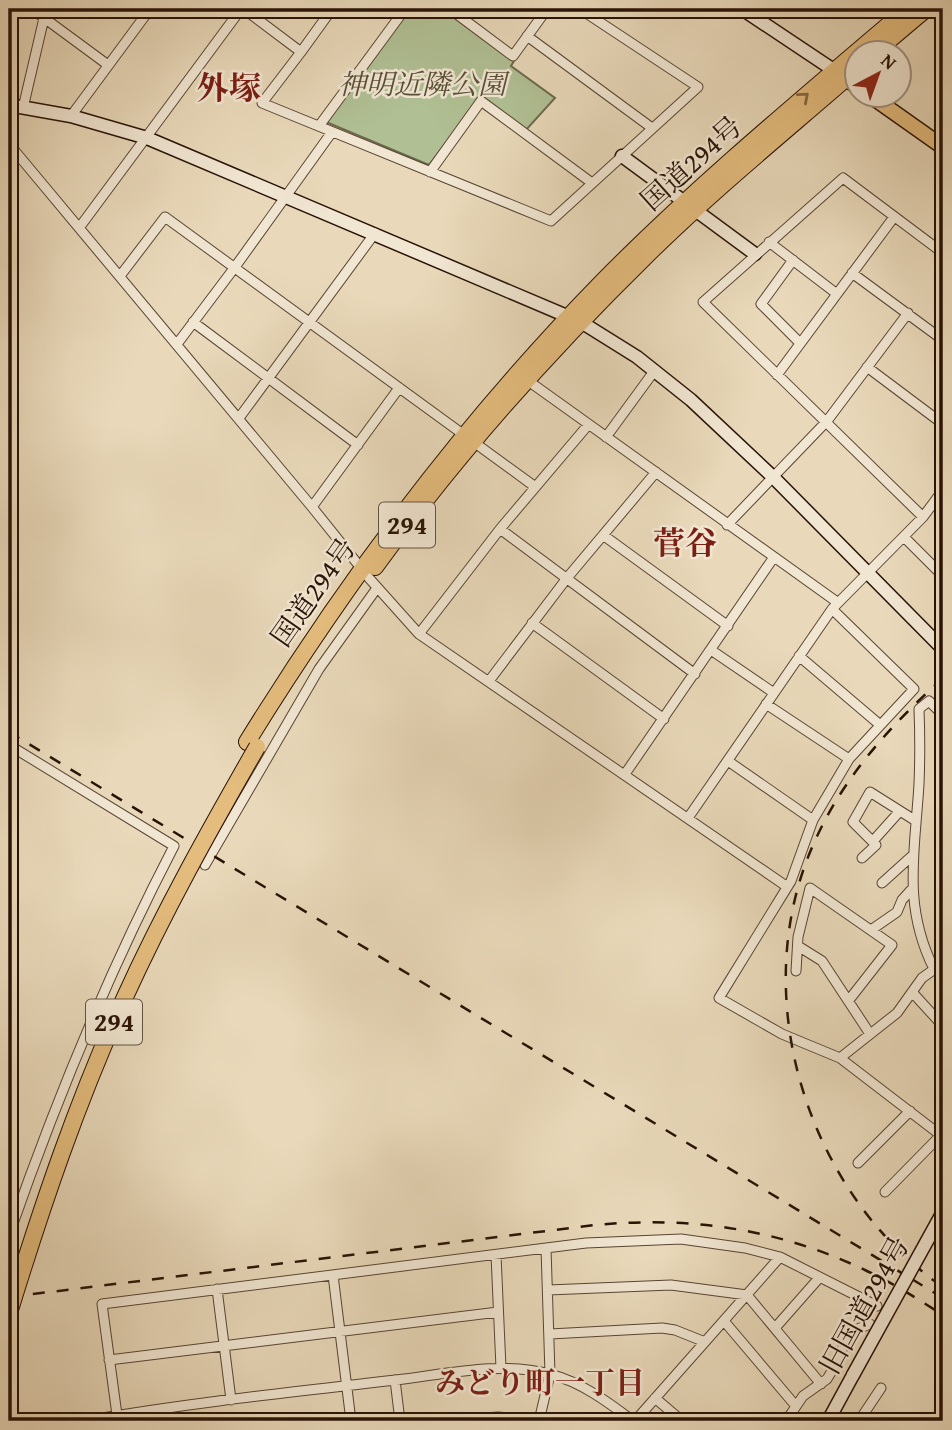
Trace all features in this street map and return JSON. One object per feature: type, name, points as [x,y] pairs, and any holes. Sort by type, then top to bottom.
[{"type":"highway","name":"国道294号","points":[[882,38],[907,9]]},
{"type":"highway","points":[[892,38],[926,9]]},
{"type":"highway","name":"国道294号","points":[[9,1277],[61,1124],[115,995],[177,866],[252,745],[303,671],[468,438],[575,319],[690,206],[844,80]]},
{"type":"highway","name":"国道294号","points":[[468,438],[527,380],[575,319]]},
{"type":"highway","name":"国道294号","points":[[9,1313],[71,1127],[124,999],[181,881],[252,745]]},
{"type":"main road","points":[[888,108],[943,147]]},
{"type":"street","points":[[32,9],[108,65]]},
{"type":"street","points":[[71,116],[149,9]]},
{"type":"street","points":[[79,228],[242,9],[301,51]]},
{"type":"street","points":[[332,9],[262,103],[551,222],[698,87],[584,10]]},
{"type":"street","points":[[318,126],[405,9]]},
{"type":"street","points":[[450,9],[513,56],[547,9]]},
{"type":"street","points":[[742,9],[844,73]]},
{"type":"street","points":[[23,107],[44,18]]},
{"type":"street","points":[[527,36],[652,128]]},
{"type":"street","points":[[430,172],[481,101],[592,183]]},
{"type":"street","points":[[9,105],[71,116],[147,138],[575,319],[655,370],[691,400],[773,477],[943,649]]},
{"type":"street","points":[[177,344],[332,132]]},
{"type":"street","points":[[9,144],[312,506],[368,578],[419,634],[786,886]]},
{"type":"street","points":[[622,156],[755,254]]},
{"type":"street","points":[[923,517],[702,302],[843,178],[943,253]]},
{"type":"street","points":[[777,375],[894,216]]},
{"type":"street","points":[[120,276],[165,217],[534,486]]},
{"type":"street","points":[[239,418],[375,233]]},
{"type":"street","points":[[769,242],[837,294]]},
{"type":"street","points":[[793,260],[761,304],[800,342]]},
{"type":"street","points":[[852,273],[943,340]]},
{"type":"street","points":[[727,525],[827,421],[908,313]]},
{"type":"street","points":[[193,322],[358,445]]},
{"type":"street","points":[[867,367],[943,424]]},
{"type":"street","points":[[606,437],[655,370]]},
{"type":"street","points":[[527,380],[774,557],[834,605],[914,689],[849,759],[813,820],[791,881],[719,998],[782,1034],[840,1058],[942,1136],[885,1192]]},
{"type":"street","points":[[312,506],[400,388]]},
{"type":"street","points":[[419,634],[534,486],[587,425]]},
{"type":"street","points":[[489,681],[567,578],[656,471]]},
{"type":"street","points":[[688,818],[834,605],[923,517],[943,490]]},
{"type":"street","points":[[500,529],[695,674]]},
{"type":"street","points":[[603,535],[728,626]]},
{"type":"street","points":[[904,537],[943,576]]},
{"type":"street","points":[[625,774],[774,557]]},
{"type":"street","points":[[205,865],[319,669],[368,578]]},
{"type":"street","points":[[532,623],[664,719]]},
{"type":"street","points":[[711,650],[774,692]]},
{"type":"street","points":[[799,656],[879,724]]},
{"type":"street","points":[[934,969],[925,950],[911,890],[919,774],[919,709],[929,701],[943,715]]},
{"type":"street","points":[[766,705],[849,759]]},
{"type":"street","points":[[9,745],[174,846],[99,999],[49,1122],[9,1236]]},
{"type":"street","points":[[728,761],[813,820]]},
{"type":"street","points":[[862,858],[876,845],[853,822],[870,792],[916,821]]},
{"type":"street","points":[[873,841],[899,812]]},
{"type":"street","points":[[882,883],[913,855]]},
{"type":"street","points":[[796,971],[798,946],[810,888],[892,945],[849,1000]]},
{"type":"street","points":[[871,930],[898,912],[902,900],[911,890]]},
{"type":"street","points":[[798,946],[822,961],[870,1034]]},
{"type":"street","points":[[840,1058],[897,1013],[922,978],[943,963]]},
{"type":"street","points":[[912,992],[943,1026]]},
{"type":"street","points":[[858,1163],[909,1111]]},
{"type":"street","points":[[9,1200],[19,1206]]},
{"type":"street","name":"旧国道294号","points":[[828,1421],[943,1212]]},
{"type":"street","points":[[117,1415],[102,1304],[546,1248],[627,1240],[681,1239],[745,1248],[780,1257],[877,1306]]},
{"type":"street","points":[[447,1421],[498,1417],[540,1421],[550,1374],[546,1248]]},
{"type":"street","points":[[496,1255],[500,1368]]},
{"type":"street","points":[[84,1421],[346,1385],[500,1368],[550,1374],[589,1390],[634,1421],[780,1257]]},
{"type":"street","points":[[333,1275],[351,1421]]},
{"type":"street","points":[[775,1328],[818,1278]]},
{"type":"street","points":[[548,1290],[671,1285],[747,1295],[821,1384]]},
{"type":"street","points":[[218,1289],[231,1400]]},
{"type":"street","points":[[109,1360],[498,1312]]},
{"type":"street","points":[[724,1321],[795,1405]]},
{"type":"street","points":[[786,1421],[803,1396],[827,1379],[838,1361],[848,1333],[870,1324]]},
{"type":"street","points":[[550,1334],[662,1328],[675,1330],[705,1342]]},
{"type":"street","points":[[395,1380],[400,1421]]},
{"type":"street","points":[[859,1421],[881,1388]]},
{"type":"street","points":[[655,1398],[682,1421]]},
{"type":"green space","name":"神明近隣公園","points":[[409,9],[443,9],[514,61],[511,66],[555,98],[526,130],[481,97],[429,165],[326,122]]},
{"type":"railway","points":[[943,678],[870,754],[839,796],[826,819],[814,843],[794,902],[786,964],[789,1026],[802,1088],[825,1146],[856,1200],[896,1247],[943,1287]]},
{"type":"railway","points":[[9,732],[943,1298]]},
{"type":"railway","points":[[9,1297],[595,1225],[666,1222],[735,1229],[803,1245],[879,1277],[943,1315]]},
{"type":"district","name":"外塚","points":[[229,88]]},
{"type":"district","name":"菅谷","points":[[685,543]]},
{"type":"district","name":"みどり町一丁目","points":[[540,1383]]}]
